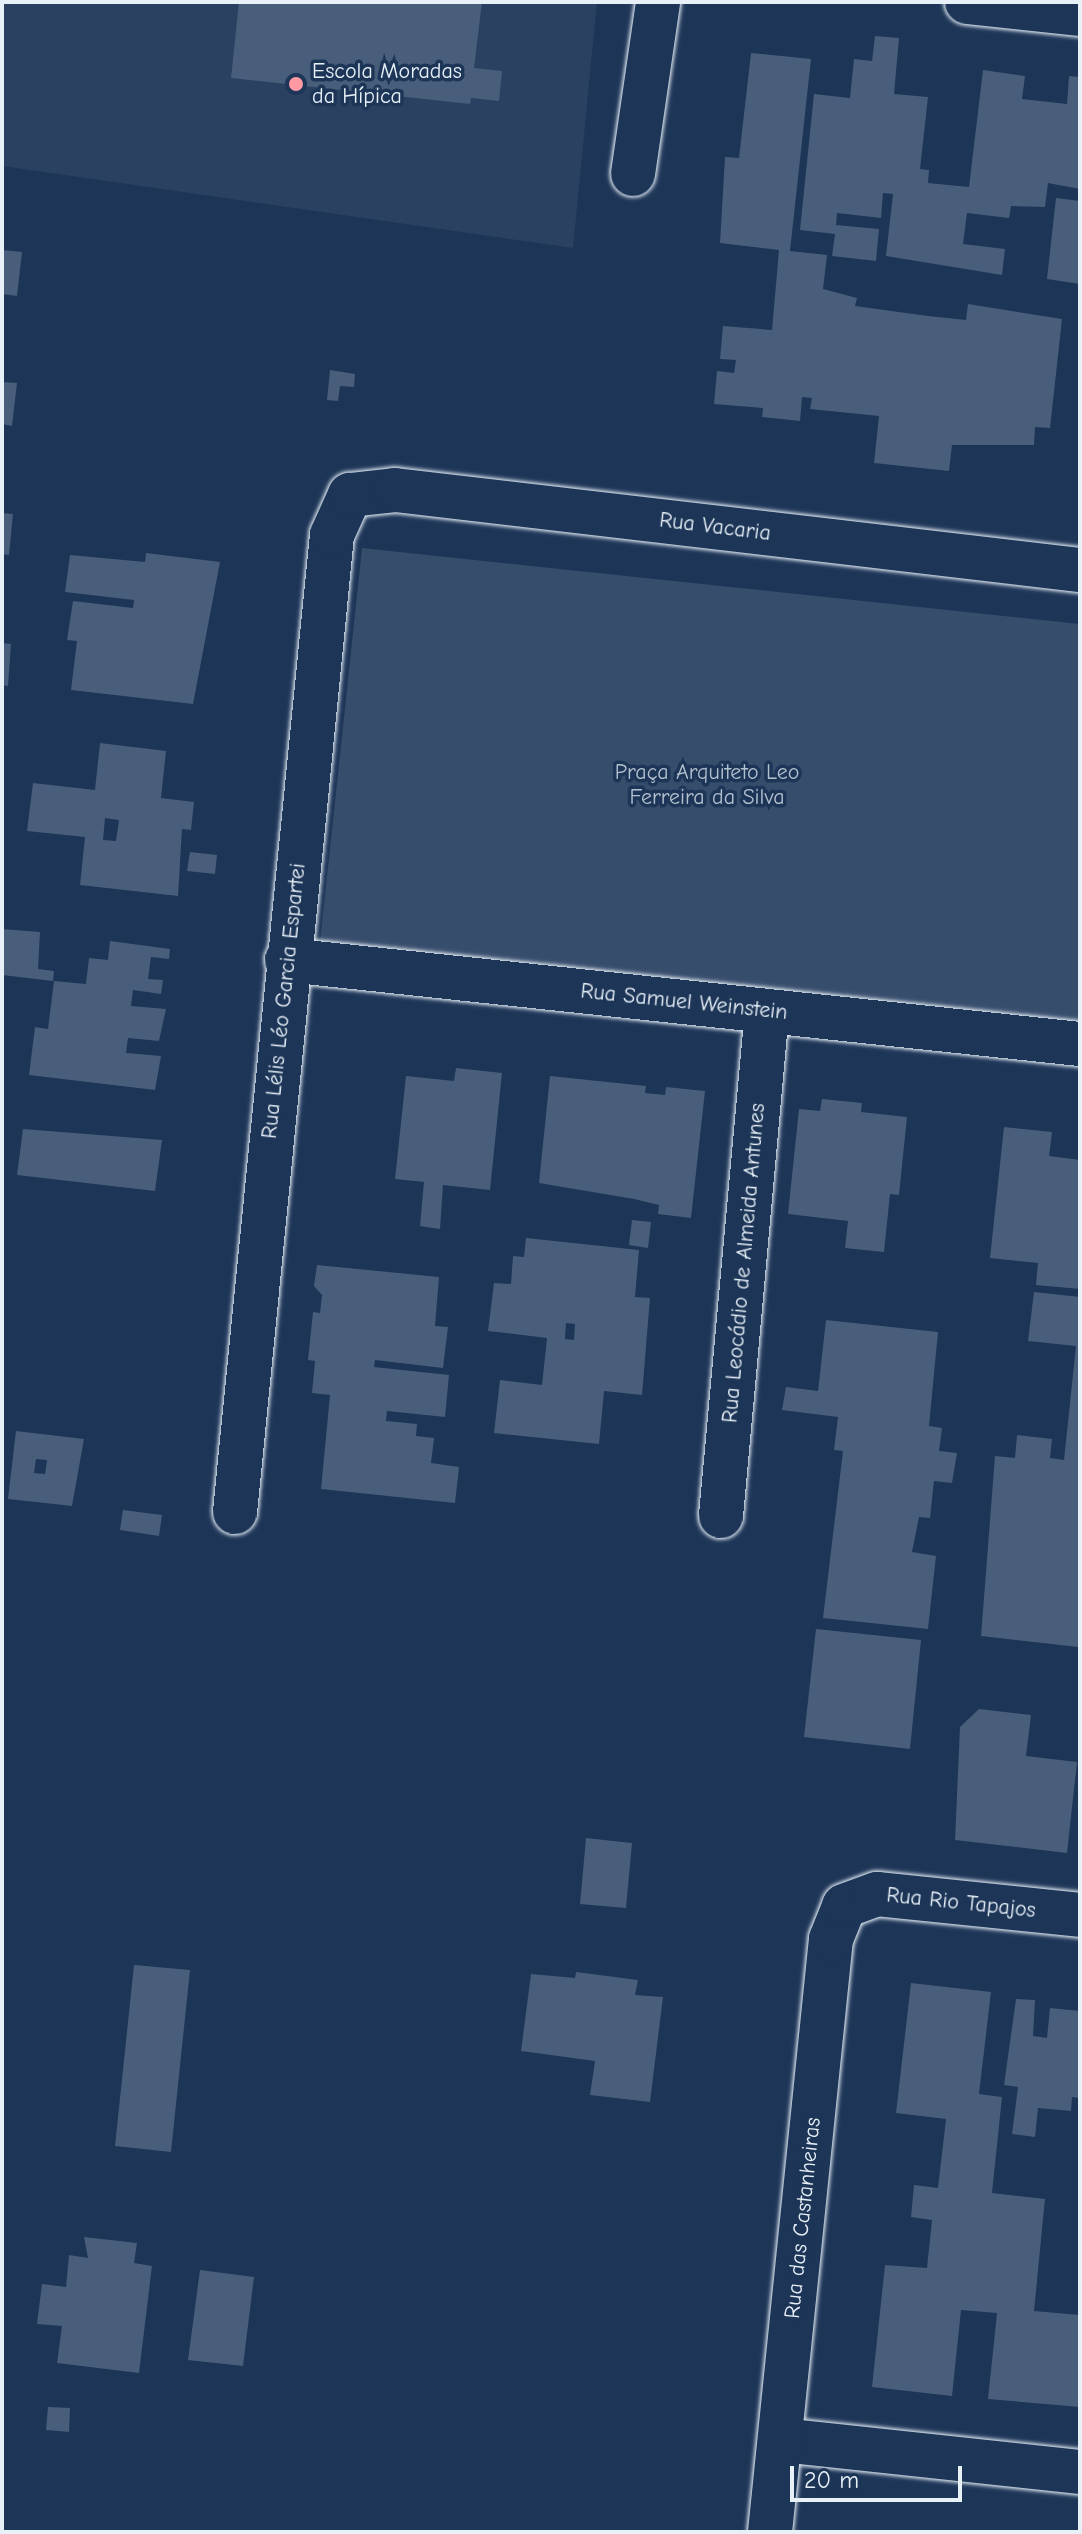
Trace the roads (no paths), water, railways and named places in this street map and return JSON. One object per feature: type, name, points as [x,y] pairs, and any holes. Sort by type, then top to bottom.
[{"type":"street","points":[[633,174],[658,2]]},
{"type":"street","points":[[967,2],[1080,14]]},
{"type":"street","name":"Rua Vacaria","points":[[350,495],[395,490],[1080,570]]},
{"type":"street","name":"Rua Lélis Léo Garcia Espartei","points":[[235,1512],[287,960],[332,535],[350,495]]},
{"type":"street","name":"Rua Samuel Weinstein","points":[[287,960],[1080,1044]]},
{"type":"street","name":"Rua Leocádio de Almeida Antunes","points":[[721,1516],[767,1011]]},
{"type":"street","name":"Rua Rio Tapajos","points":[[844,1906],[877,1894],[1080,1915]]},
{"type":"street","name":"Rua das Castanheiras","points":[[770,2532],[831,1939],[844,1906]]},
{"type":"street","points":[[781,2440],[1080,2472]]},
{"type":"place","name":"Escola Moradas da Hípica","points":[[296,84]]},
{"type":"park label","name":"Praça Arquiteto Leo Ferreira da Silva","points":[[707,784]]}]
